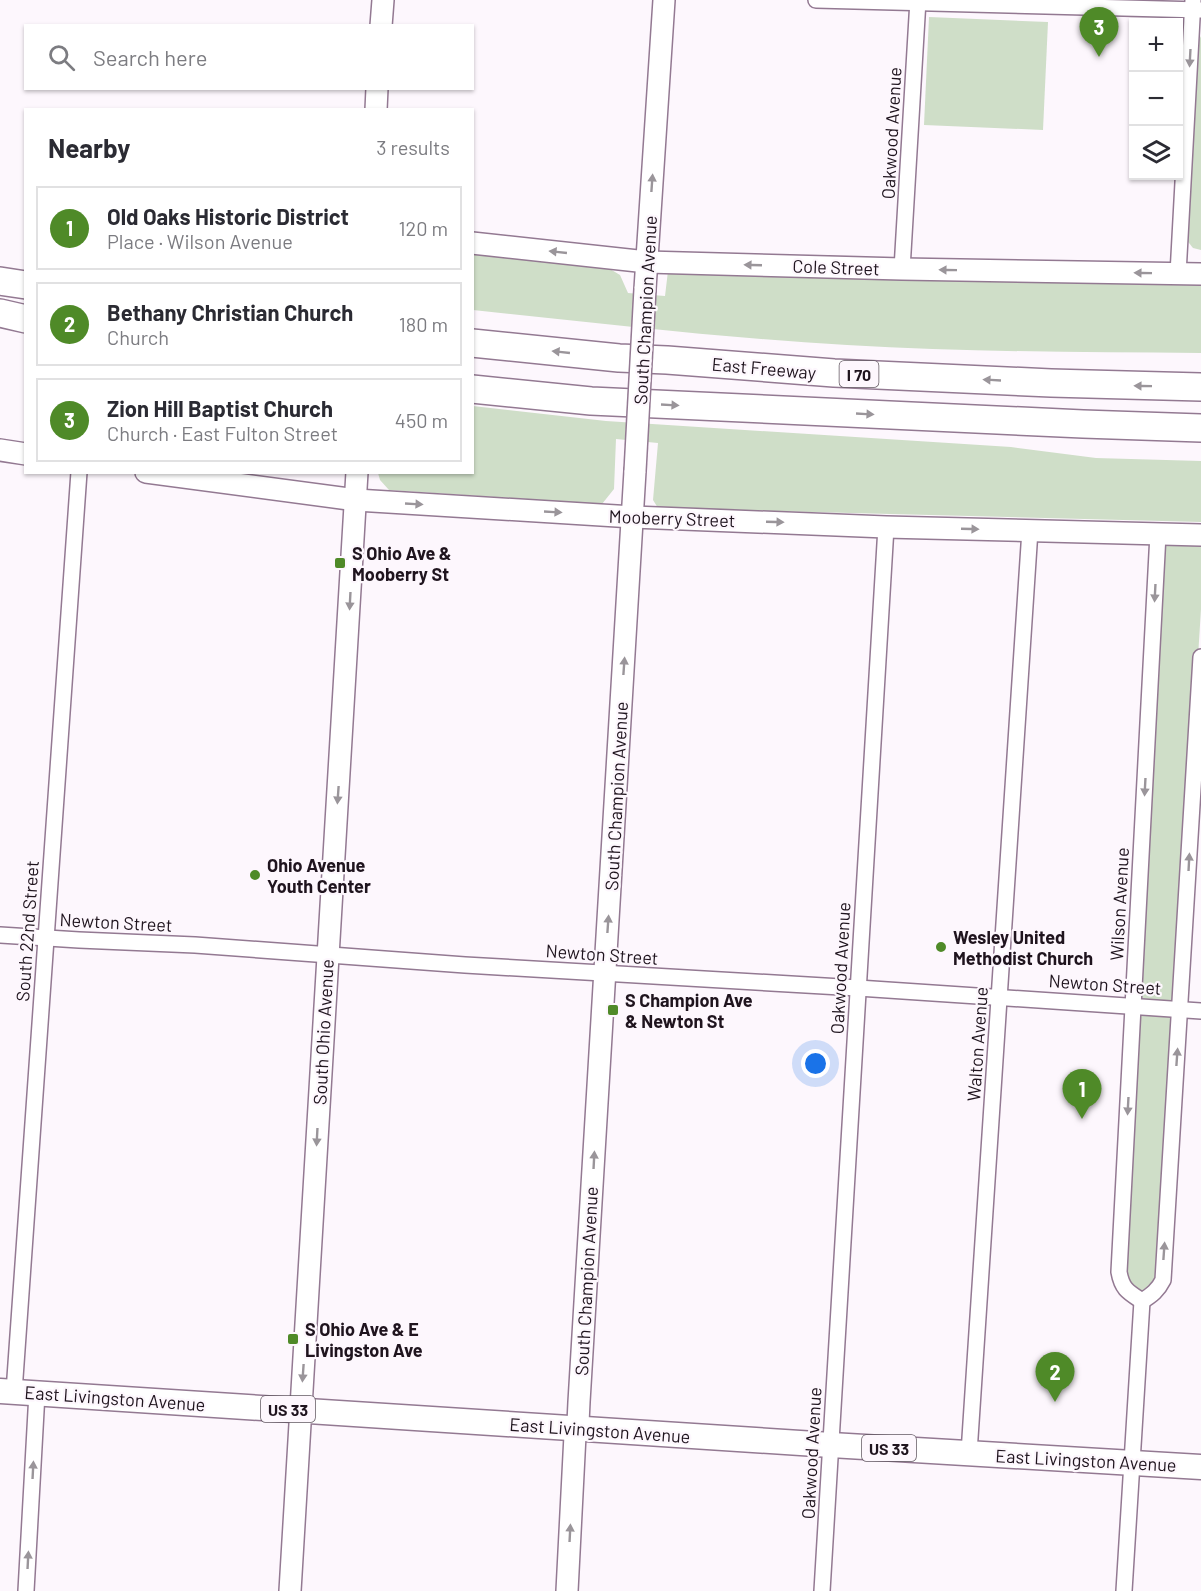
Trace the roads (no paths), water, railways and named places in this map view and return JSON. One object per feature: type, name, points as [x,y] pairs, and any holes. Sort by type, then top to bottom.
[{"type":"highway","points":[[0,281],[24,285]]},
{"type":"highway","points":[[0,314],[24,319]]},
{"type":"highway","points":[[0,328],[24,332]]},
{"type":"highway","name":"East Freeway","points":[[474,343],[619,358],[834,373],[1201,387]]},
{"type":"highway","name":"I 70","points":[[474,389],[591,401],[1201,428]]},
{"type":"main road","name":"East Livingston Avenue","points":[[17,1392],[1201,1467]]},
{"type":"street","points":[[381,24],[383,0]]},
{"type":"street","name":"South Champion Avenue","points":[[567,1591],[664,0]]},
{"type":"street","points":[[816,0],[1196,7],[1178,274]]},
{"type":"street","name":"Oakwood Avenue","points":[[902,269],[918,1]]},
{"type":"street","points":[[376,108],[377,90]]},
{"type":"street","name":"Cole Street","points":[[474,243],[647,262],[1201,274]]},
{"type":"street","points":[[0,450],[24,454]]},
{"type":"street","name":"South 22nd Street","points":[[26,1591],[17,1392],[79,474]]},
{"type":"street","name":"Mooberry Street","points":[[161,474],[356,500],[633,517],[886,527],[1201,535]]},
{"type":"street","name":"South Ohio Avenue","points":[[290,1591],[357,474]]},
{"type":"street","name":"Oakwood Avenue","points":[[822,1591],[886,527]]},
{"type":"street","name":"Walton Avenue","points":[[969,1453],[1030,530]]},
{"type":"street","name":"Wilson Avenue","points":[[1142,1301],[1121,1284],[1119,1272],[1158,534]]},
{"type":"street","points":[[1124,1591],[1142,1301],[1159,1288],[1162,1280],[1201,657]]},
{"type":"street","name":"Newton Street","points":[[0,935],[195,945],[465,965],[1201,1011]]},
{"type":"place","name":"Zion Hill Baptist Church","points":[[1099,57]]},
{"type":"place","name":"S Ohio Ave & Mooberry St","points":[[340,563]]},
{"type":"place","name":"Ohio Avenue Youth Center","points":[[255,875]]},
{"type":"place","name":"Wesley United Methodist Church","points":[[941,947]]},
{"type":"place","name":"S Champion Ave & Newton St","points":[[613,1010]]},
{"type":"place","name":"Old Oaks Historic District","points":[[1082,1119]]},
{"type":"place","name":"S Ohio Ave & E Livingston Ave","points":[[293,1339]]},
{"type":"place","name":"Bethany Christian Church","points":[[1055,1402]]}]
